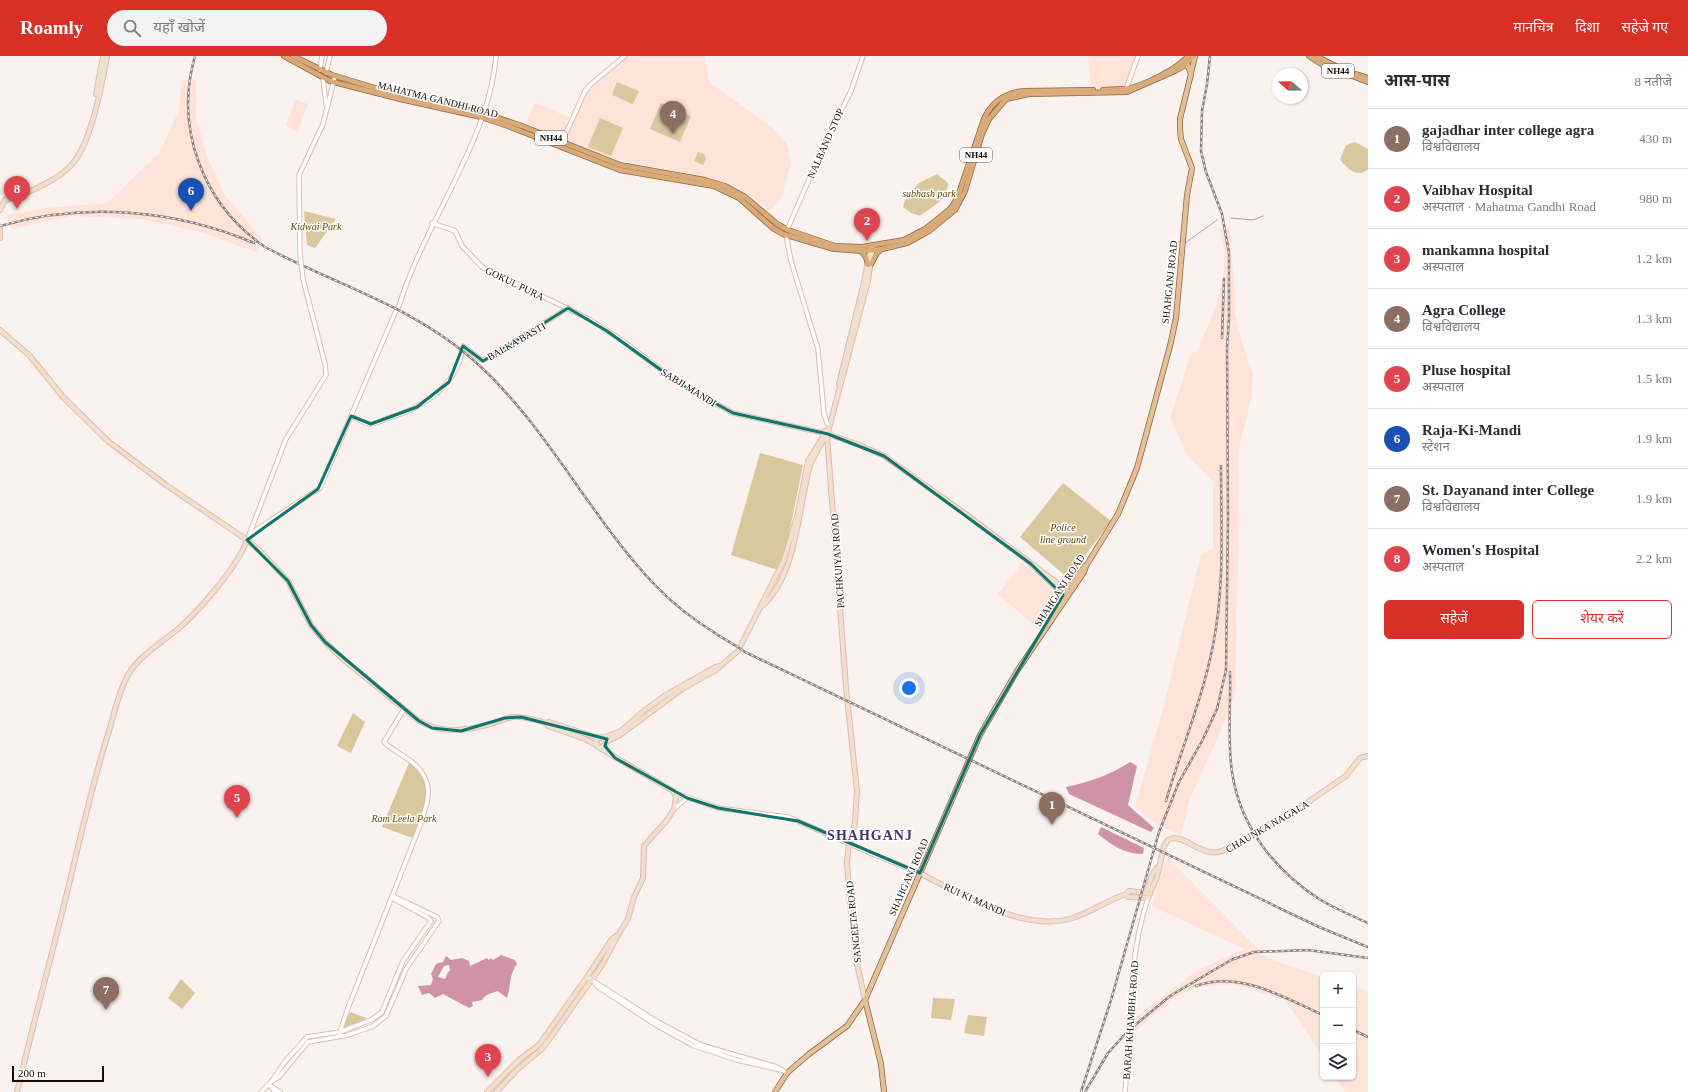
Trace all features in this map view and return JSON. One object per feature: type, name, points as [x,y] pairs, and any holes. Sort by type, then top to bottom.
[{"type":"highway","name":"MAHATMA GANDHI ROAD","points":[[284,56],[334,79],[482,115],[562,142],[629,168],[705,180],[724,186],[745,197],[786,232],[835,246],[882,249],[899,246],[920,237],[955,210],[965,191],[982,134],[989,119],[999,105],[1006,100],[1029,94],[1127,92],[1138,89],[1181,68],[1187,59]]},
{"type":"highway","name":"MAHATMA GANDHI ROAD","points":[[293,56],[320,70],[324,75]]},
{"type":"highway","name":"MAHATMA GANDHI ROAD","points":[[482,115],[620,170],[714,186],[739,198],[769,224],[786,232],[834,249],[860,250],[912,237],[925,229],[951,208],[962,186],[987,112],[1002,97],[1014,92],[1024,91],[1126,89],[1158,76],[1194,56]]},
{"type":"highway","name":"NH44","points":[[1309,56],[1323,65],[1368,82]]},
{"type":"highway","name":"NH44","points":[[1316,56],[1343,70],[1368,78]]},
{"type":"highway","points":[[870,265],[882,249]]},
{"type":"highway","points":[[860,250],[870,265]]},
{"type":"main road","name":"SHAHGANJ ROAD","points":[[775,1092],[787,1073],[809,1054],[847,1026],[865,1000],[987,723],[1017,671],[1050,622],[1050,617],[1086,566],[1118,514],[1136,468],[1170,346],[1177,305],[1181,249],[1192,168],[1181,140],[1180,124],[1194,56]]},
{"type":"main road","points":[[0,210],[2,201],[41,186],[74,162],[85,139],[94,114],[92,109],[105,57]]},
{"type":"main road","points":[[1187,59],[1191,74]]},
{"type":"main road","points":[[1181,68],[1186,68],[1191,74]]},
{"type":"main road","points":[[0,229],[0,238]]},
{"type":"main road","points":[[546,723],[548,726],[585,739],[596,745],[604,745],[620,735],[682,689],[704,678],[738,651],[760,607],[772,594],[780,580],[792,542],[810,461],[826,434],[829,424],[870,265],[872,248]]},
{"type":"main road","points":[[0,330],[29,355],[63,397],[109,442],[166,485],[248,538],[288,580],[311,625],[325,642],[345,661],[404,709],[432,728],[451,731],[461,731],[514,717],[546,723],[549,722],[587,735],[601,738]]},
{"type":"main road","points":[[826,434],[862,446],[884,456],[967,515],[1068,591]]},
{"type":"main road","name":"PACHKUIYAN ROAD","points":[[826,434],[846,688],[857,791],[855,823],[849,844]]},
{"type":"main road","points":[[16,1092],[100,758],[119,698],[128,676],[133,668],[194,614],[223,578],[240,554],[248,538]]},
{"type":"main road","points":[[1031,564],[1065,596]]},
{"type":"main road","points":[[596,745],[596,740],[621,731],[645,710],[672,691],[715,667],[720,666]]},
{"type":"main road","points":[[496,1092],[519,1068],[543,1048],[593,981],[628,919],[634,897],[643,879],[644,846],[667,820],[674,809],[676,800],[675,793],[610,754],[601,738]]},
{"type":"main road","name":"CHAUNKA NAGALA","points":[[1148,898],[1157,877],[1157,868],[1165,842],[1168,840],[1177,838],[1209,854],[1222,851],[1328,789],[1349,773],[1360,758],[1368,756]]},
{"type":"main road","name":"SANGEETA ROAD","points":[[849,844],[847,864],[850,905],[856,959],[865,1000]]},
{"type":"main road","points":[[1148,898],[1128,897],[1126,894],[1129,891],[1146,893],[1152,875],[1157,868]]},
{"type":"main road","name":"RUI KI MANDI","points":[[920,873],[990,908],[1018,917],[1032,919],[1047,920],[1074,918],[1126,894]]},
{"type":"main road","points":[[487,1092],[519,1060],[539,1045],[612,939],[618,935]]},
{"type":"main road","points":[[865,1000],[881,1064],[884,1092]]},
{"type":"street","points":[[248,538],[320,488],[399,306],[412,270],[432,223],[461,169],[482,115],[491,86],[496,56]]},
{"type":"street","points":[[562,142],[585,91],[591,84],[625,56]]},
{"type":"street","name":"NALBAND STOP","points":[[786,232],[825,143],[851,91],[863,56]]},
{"type":"street","points":[[1126,89],[1138,56]]},
{"type":"street","points":[[320,70],[322,57],[330,58],[324,75],[326,107]]},
{"type":"street","points":[[248,538],[286,439],[326,376],[325,364],[303,279],[300,254],[299,175],[323,124],[334,79]]},
{"type":"street","name":"GOKUL PURA","points":[[432,223],[455,231],[462,246],[482,267],[568,308]]},
{"type":"street","points":[[786,232],[790,255],[818,349],[824,414],[829,424]]},
{"type":"street","name":"BALKA BASTI","points":[[351,416],[371,424],[397,416],[418,407],[441,391],[449,382],[464,346],[480,359],[484,360],[568,308]]},
{"type":"street","name":"SABJI MANDI","points":[[568,308],[607,331],[682,385],[733,413],[826,434]]},
{"type":"street","points":[[341,1036],[340,1032],[419,828],[429,791],[424,775],[413,763],[384,742],[404,709]]},
{"type":"street","name":"RUI KI MANDI","points":[[675,793],[718,808],[788,817],[920,873]]},
{"type":"street","points":[[674,809],[687,798]]},
{"type":"street","points":[[271,1084],[284,1063],[307,1037],[340,1032],[373,1019],[382,1012],[403,962],[431,922],[427,917],[392,897]]},
{"type":"street","points":[[261,1092],[279,1077],[308,1042],[341,1036],[373,1026],[386,1016],[406,969],[439,921],[437,917],[392,897]]},
{"type":"street","name":"BARAH KHAMBHA ROAD","points":[[1125,1092],[1132,981],[1136,951],[1148,898]]},
{"type":"street","points":[[587,977],[598,987],[656,1025],[694,1046],[737,1060],[782,1070],[787,1073]]},
{"type":"street","points":[[271,1084],[275,1092]]},
{"type":"street","points":[[271,1084],[280,1092]]},
{"type":"highlighted area","points":[[568,308],[607,331],[682,385],[733,413],[828,434],[884,456],[1031,564],[1063,595],[980,735],[920,873],[798,821],[718,808],[687,798],[615,758],[605,746],[607,739],[521,717],[505,718],[461,731],[432,728],[419,721],[325,642],[311,625],[288,581],[247,540],[318,489],[351,416],[371,424],[417,407],[449,382],[463,346],[483,361]]},
{"type":"shaded area","points":[[630,56],[705,56],[709,82],[773,128],[787,144],[791,163],[781,199],[770,211],[740,187],[704,177],[606,157],[565,140],[588,91],[607,72]]},
{"type":"shaded area","points":[[1088,56],[1139,56],[1125,87],[1091,87]]},
{"type":"shaded area","points":[[182,79],[196,80],[197,122],[208,159],[225,195],[261,238],[256,252],[197,231],[140,219],[71,216],[11,229],[7,215],[46,208],[107,203],[160,152],[178,112]]},
{"type":"shaded area","points":[[296,100],[308,104],[298,132],[285,126]]},
{"type":"shaded area","points":[[535,103],[569,117],[560,139],[526,123]]},
{"type":"shaded area","points":[[1229,226],[1234,278],[1235,315],[1244,349],[1253,373],[1251,400],[1238,452],[1239,520],[1235,692],[1222,728],[1189,801],[1181,835],[1157,825],[1135,807],[1162,713],[1201,554],[1213,549],[1213,482],[1188,457],[1170,418],[1191,353],[1197,352],[1217,304],[1224,272],[1224,251],[1220,229]]},
{"type":"shaded area","points":[[1022,563],[1059,594],[1038,629],[998,594]]},
{"type":"shaded area","points":[[1130,762],[1137,766],[1128,805],[1154,828],[1151,832],[1069,794],[1066,787],[1100,778]]},
{"type":"shaded area","points":[[1101,827],[1144,848],[1143,854],[1130,853],[1114,846],[1098,834]]},
{"type":"shaded area","points":[[1167,857],[1267,958],[1320,976],[1320,1053],[1298,1018],[1284,1000],[1233,984],[1194,988],[1171,1000],[1132,1034],[1136,1017],[1196,971],[1244,949],[1152,906]]},
{"type":"shaded area","points":[[501,955],[515,960],[517,964],[511,976],[507,998],[498,991],[487,995],[482,1000],[472,1002],[473,1006],[469,1008],[443,994],[435,998],[429,993],[422,995],[418,986],[431,985],[433,979],[431,974],[436,964],[443,962],[446,956],[451,960],[462,958],[469,961],[470,966],[487,958],[489,960],[491,958],[493,960]],"holes":[[[449,965],[450,971],[445,979],[438,977],[444,966]]]},
{"type":"shaded area","points":[[1356,988],[1368,991],[1368,1092],[1345,1092],[1337,1080],[1356,1080]]},
{"type":"green space","points":[[617,82],[639,91],[633,104],[612,95]]},
{"type":"green space","points":[[661,103],[691,116],[680,142],[650,129]]},
{"type":"green space","points":[[600,118],[623,128],[611,156],[588,147]]},
{"type":"green space","points":[[1355,142],[1368,149],[1368,169],[1360,173],[1356,173],[1349,169],[1340,159],[1346,145]]},
{"type":"green space","points":[[698,152],[704,154],[706,159],[703,165],[694,161]]},
{"type":"green space","name":"subhash park","points":[[937,174],[948,183],[945,194],[939,202],[920,216],[911,213],[903,207],[905,200],[919,183]]},
{"type":"green space","name":"Kidwai Park","points":[[304,211],[336,219],[315,248],[307,245]]},
{"type":"green space","points":[[760,453],[803,465],[787,544],[778,570],[731,555]]},
{"type":"green space","name":"Police line ground","points":[[1063,483],[1111,521],[1068,578],[1020,537]]},
{"type":"green space","points":[[353,713],[365,722],[351,753],[337,746]]},
{"type":"green space","name":"Ram Leela Park","points":[[409,763],[419,771],[425,780],[427,789],[425,808],[413,838],[382,827]]},
{"type":"green space","points":[[181,979],[195,993],[182,1009],[168,998]]},
{"type":"green space","points":[[933,998],[955,999],[951,1020],[931,1018]]},
{"type":"green space","points":[[350,1012],[369,1019],[342,1030]]},
{"type":"green space","points":[[968,1015],[987,1017],[984,1036],[964,1033]]},
{"type":"waterway","points":[[1231,218],[1253,220],[1263,216]]},
{"type":"waterway","points":[[1185,243],[1217,220]]},
{"type":"waterway","points":[[1173,241],[1180,242]]},
{"type":"railway","points":[[195,56],[189,83],[188,111],[192,137],[199,163],[210,187],[225,209],[243,229],[265,247],[397,309],[447,339],[471,358],[497,383],[522,411],[544,439],[608,529],[631,558],[662,592],[691,617],[745,652],[1319,927],[1368,947]]},
{"type":"railway","points":[[1081,1092],[1111,1000],[1159,832],[1179,782],[1202,741],[1217,709],[1226,670],[1228,516],[1227,348],[1229,318],[1229,253],[1222,214],[1206,172],[1201,151],[1202,111],[1210,56]]},
{"type":"railway","points":[[0,226],[32,218],[64,214],[96,212],[128,213],[161,216],[192,223],[224,232],[254,243]]},
{"type":"railway","points":[[1222,338],[1224,279]]},
{"type":"railway","points":[[1166,801],[1204,684],[1217,623],[1222,556],[1221,466]]},
{"type":"railway","points":[[1230,672],[1229,735],[1232,772],[1236,792],[1251,828],[1262,845],[1288,875],[1319,899],[1368,923]]},
{"type":"railway","points":[[1085,1092],[1108,1053],[1128,1031],[1170,996],[1231,960],[1254,952],[1308,950],[1368,958]]},
{"type":"railway","points":[[1196,986],[1212,982],[1229,981],[1245,984],[1277,994],[1320,1014]]},
{"type":"railway","points":[[1356,1031],[1368,1037]]},
{"type":"place","name":"Agra College","points":[[673,134]]},
{"type":"place","name":"Women's Hospital","points":[[17,209]]},
{"type":"place","name":"Raja-Ki-Mandi","points":[[191,211]]},
{"type":"place","name":"Vaibhav Hospital","points":[[867,241]]},
{"type":"place","name":"Pluse hospital","points":[[237,818]]},
{"type":"place","name":"gajadhar inter college agra","points":[[1052,825]]},
{"type":"place","name":"St. Dayanand inter College","points":[[106,1010]]},
{"type":"place","name":"mankamna hospital","points":[[488,1077]]},
{"type":"district","name":"SHAHGANJ","points":[[870,835]]}]
